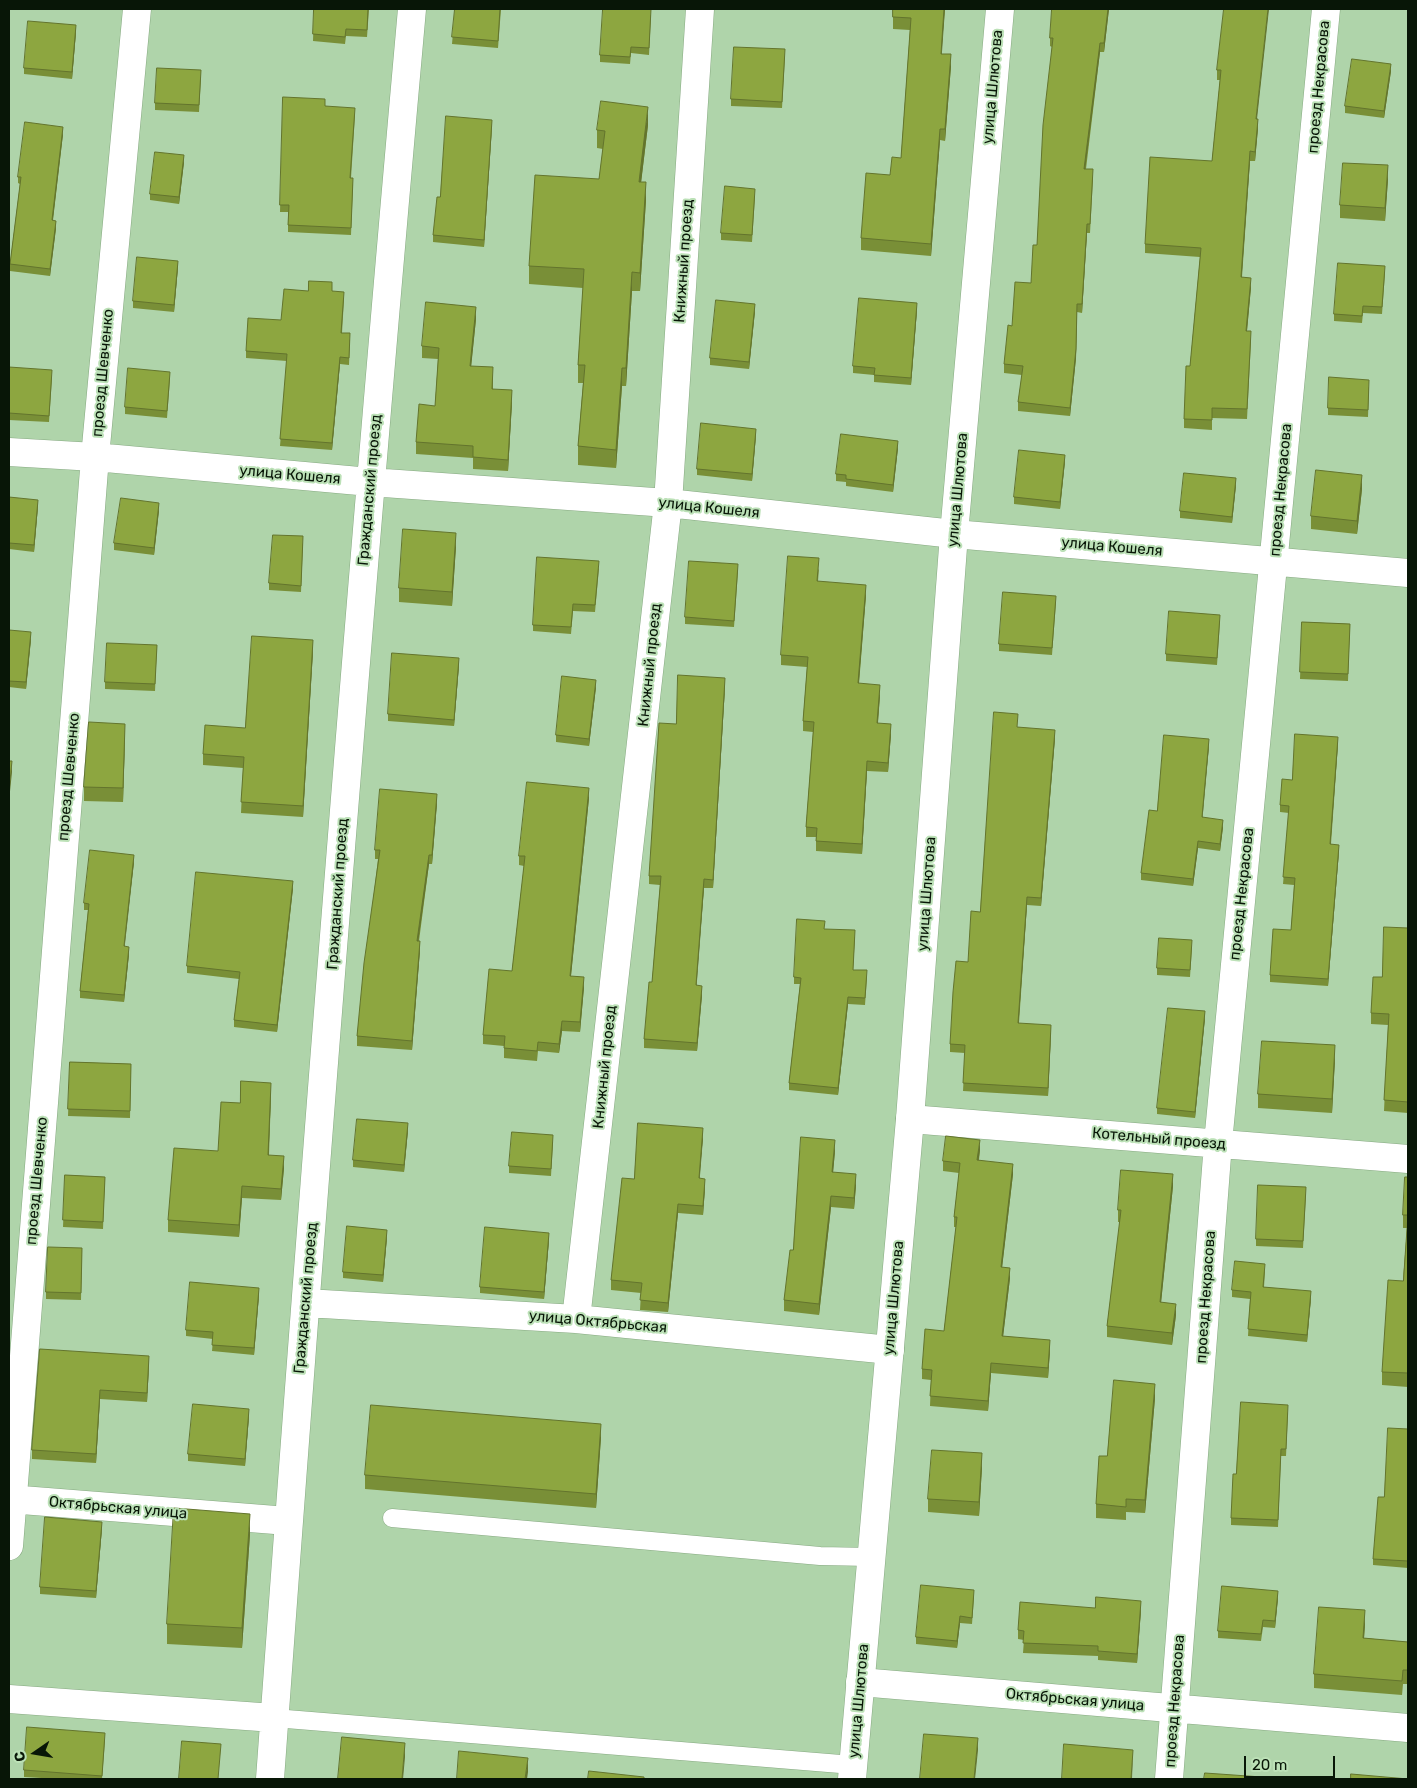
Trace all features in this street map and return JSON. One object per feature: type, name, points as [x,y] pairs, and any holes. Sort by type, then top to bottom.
[{"type":"street","name":"проезд Шевченко","points":[[9,1546],[11,1499],[94,457],[137,9]]},
{"type":"street","name":"Гражданский проезд","points":[[270,1779],[288,1521],[370,482],[412,9]]},
{"type":"street","name":"Книжный проезд","points":[[576,1319],[668,503],[700,9]]},
{"type":"street","name":"улица Шлютова","points":[[853,1772],[910,1119],[954,534],[1000,9]]},
{"type":"street","name":"проезд Некрасова","points":[[1169,1779],[1218,1143],[1326,9]]},
{"type":"street","name":"улица Кошеля","points":[[9,452],[94,457],[370,482],[668,503],[954,534],[1408,573]]},
{"type":"street","name":"Котельный проезд","points":[[910,1119],[1408,1159]]},
{"type":"street","name":"улица Октябрьская","points":[[306,1303],[576,1319],[890,1350]]},
{"type":"street","name":"Октябрьская улица","points":[[11,1499],[288,1521]]},
{"type":"street","name":"Октябрьская улица","points":[[860,1682],[1408,1728]]},
{"type":"street","points":[[9,1699],[274,1718]]},
{"type":"lane","points":[[392,1518],[820,1556],[871,1558]]},
{"type":"lane","points":[[274,1718],[853,1772]]},
{"type":"building","points":[[314,9],[368,9],[367,30],[346,29],[345,37],[313,34]]},
{"type":"building","points":[[455,9],[500,9],[498,41],[452,37]]},
{"type":"building","points":[[603,9],[651,9],[649,48],[631,47],[630,57],[600,55]]},
{"type":"building","points":[[893,9],[944,9],[941,54],[951,54],[945,129],[940,129],[931,244],[861,238],[866,173],[890,175],[892,157],[901,158],[911,18],[893,17]]},
{"type":"building","points":[[1052,9],[1108,9],[1104,43],[1100,43],[1084,169],[1093,169],[1090,224],[1087,224],[1082,304],[1077,304],[1076,349],[1070,408],[1018,402],[1023,366],[1004,364],[1008,325],[1012,326],[1015,282],[1031,283],[1033,245],[1037,245],[1043,125],[1053,38],[1050,38]]},
{"type":"building","points":[[1224,9],[1268,9],[1256,119],[1258,119],[1255,152],[1250,151],[1241,277],[1251,278],[1246,331],[1251,331],[1247,409],[1212,408],[1212,420],[1184,419],[1186,366],[1190,366],[1201,248],[1145,244],[1150,157],[1212,161],[1221,70],[1217,70]]},
{"type":"building","points":[[28,21],[76,25],[72,72],[24,68]]},
{"type":"building","points":[[734,47],[785,49],[782,102],[731,99]]},
{"type":"building","points":[[1352,59],[1391,64],[1384,111],[1345,106]]},
{"type":"building","points":[[157,68],[201,70],[199,105],[155,103]]},
{"type":"building","points":[[283,97],[325,99],[325,106],[355,108],[350,178],[353,178],[351,228],[288,225],[289,205],[280,205]]},
{"type":"building","points":[[601,101],[648,107],[639,182],[646,182],[640,273],[632,272],[626,368],[622,368],[616,450],[578,446],[585,365],[578,365],[584,269],[529,266],[535,175],[599,179],[605,131],[597,130]]},
{"type":"building","points":[[446,116],[492,120],[484,240],[433,235],[437,197],[440,197]]},
{"type":"building","points":[[25,122],[63,127],[52,220],[56,221],[50,269],[10,264],[21,177],[18,177]]},
{"type":"building","points":[[155,152],[184,155],[179,197],[150,194]]},
{"type":"building","points":[[1343,163],[1388,165],[1385,208],[1340,205]]},
{"type":"building","points":[[725,186],[755,189],[752,235],[721,233]]},
{"type":"building","points":[[137,257],[178,261],[174,305],[133,301]]},
{"type":"building","points":[[1338,263],[1385,266],[1382,307],[1363,306],[1362,316],[1334,314]]},
{"type":"building","points":[[309,281],[332,282],[332,291],[344,292],[341,333],[350,333],[349,358],[340,357],[332,443],[280,439],[287,354],[246,351],[248,318],[281,320],[284,289],[308,291]]},
{"type":"building","points":[[859,298],[917,303],[911,378],[874,375],[875,368],[853,366]]},
{"type":"building","points":[[716,300],[755,304],[749,362],[710,358]]},
{"type":"building","points":[[426,302],[476,307],[470,366],[493,367],[492,389],[512,390],[508,460],[473,457],[473,446],[416,442],[419,404],[435,406],[439,348],[422,346]]},
{"type":"building","points":[[9,367],[52,370],[49,416],[9,413]]},
{"type":"building","points":[[128,368],[170,372],[167,411],[125,407]]},
{"type":"building","points":[[1329,377],[1369,380],[1368,410],[1328,408]]},
{"type":"building","points":[[701,423],[756,429],[752,474],[697,469]]},
{"type":"building","points":[[841,434],[898,441],[893,485],[846,479],[846,475],[836,474]]},
{"type":"building","points":[[1019,450],[1065,455],[1060,502],[1014,497]]},
{"type":"building","points":[[1316,470],[1362,475],[1357,521],[1311,516]]},
{"type":"building","points":[[1184,473],[1236,478],[1232,517],[1180,511]]},
{"type":"building","points":[[9,497],[38,500],[34,545],[9,543]]},
{"type":"building","points":[[121,498],[159,503],[154,548],[114,543]]},
{"type":"building","points":[[403,529],[456,533],[452,592],[399,588]]},
{"type":"building","points":[[273,535],[303,536],[301,586],[269,583]]},
{"type":"building","points":[[788,556],[819,558],[817,581],[866,585],[858,683],[880,685],[877,723],[891,724],[888,763],[867,761],[862,844],[816,841],[817,828],[806,827],[814,722],[803,721],[808,657],[781,655]]},
{"type":"building","points":[[537,557],[599,561],[595,605],[573,604],[571,627],[533,625]]},
{"type":"building","points":[[689,561],[738,564],[734,621],[685,617]]},
{"type":"building","points":[[1003,592],[1056,596],[1052,648],[999,644]]},
{"type":"building","points":[[1169,611],[1220,615],[1217,658],[1166,654]]},
{"type":"building","points":[[1302,622],[1350,624],[1348,674],[1300,672]]},
{"type":"building","points":[[9,630],[31,632],[26,682],[9,681]]},
{"type":"building","points":[[252,636],[313,640],[303,806],[241,802],[244,757],[203,754],[205,725],[245,728]]},
{"type":"building","points":[[107,643],[157,645],[155,684],[105,682]]},
{"type":"building","points":[[392,653],[459,658],[454,720],[388,714]]},
{"type":"building","points":[[678,675],[725,678],[713,880],[704,879],[696,985],[702,986],[697,1043],[644,1039],[649,982],[652,982],[661,876],[649,876],[659,723],[676,724]]},
{"type":"building","points":[[562,676],[596,680],[589,739],[556,735]]},
{"type":"building","points":[[994,712],[1018,714],[1017,727],[1055,730],[1041,898],[1027,897],[1018,1023],[1051,1025],[1048,1088],[963,1083],[965,1045],[950,1044],[956,961],[968,962],[971,911],[980,912]]},
{"type":"building","points":[[89,722],[125,724],[123,788],[84,787]]},
{"type":"building","points":[[1295,734],[1338,737],[1330,844],[1339,845],[1328,979],[1270,975],[1273,929],[1291,930],[1295,878],[1283,877],[1289,806],[1280,805],[1282,779],[1292,780]]},
{"type":"building","points":[[1164,735],[1209,739],[1202,817],[1223,820],[1220,844],[1198,841],[1193,879],[1141,873],[1149,810],[1157,811]]},
{"type":"building","points":[[9,761],[12,761],[9,791]]},
{"type":"building","points":[[527,782],[589,788],[570,976],[584,977],[580,1022],[562,1021],[559,1044],[538,1042],[537,1051],[504,1048],[505,1036],[483,1035],[489,969],[512,971],[525,856],[519,856]]},
{"type":"building","points":[[380,789],[437,794],[432,855],[429,855],[417,941],[420,941],[412,1041],[357,1036],[364,963],[380,850],[375,850]]},
{"type":"building","points":[[90,850],[134,855],[124,946],[129,947],[124,995],[80,991],[89,904],[84,903]]},
{"type":"building","points":[[196,872],[293,881],[277,1025],[234,1020],[240,972],[187,966]]},
{"type":"building","points":[[797,919],[825,921],[824,929],[855,930],[853,970],[867,970],[865,998],[848,997],[838,1088],[789,1083],[801,978],[794,977]]},
{"type":"building","points":[[1384,927],[1408,928],[1408,1102],[1384,1100],[1389,1014],[1371,1013],[1373,977],[1382,977]]},
{"type":"building","points":[[1159,938],[1192,940],[1190,970],[1157,968]]},
{"type":"building","points":[[1168,1008],[1205,1011],[1195,1112],[1157,1108]]},
{"type":"building","points":[[1262,1041],[1335,1045],[1332,1099],[1258,1094]]},
{"type":"building","points":[[70,1062],[131,1064],[130,1111],[68,1109]]},
{"type":"building","points":[[241,1081],[271,1083],[268,1155],[284,1156],[281,1189],[242,1186],[239,1225],[168,1220],[174,1148],[218,1151],[221,1102],[240,1103]]},
{"type":"building","points":[[357,1119],[408,1123],[404,1165],[353,1160]]},
{"type":"building","points":[[638,1123],[703,1128],[699,1178],[705,1179],[703,1206],[678,1204],[668,1303],[640,1300],[642,1283],[611,1280],[622,1178],[634,1179]]},
{"type":"building","points":[[512,1132],[553,1135],[551,1169],[509,1166]]},
{"type":"building","points":[[946,1136],[980,1140],[977,1160],[1013,1164],[1001,1267],[1010,1268],[1002,1336],[1050,1340],[1048,1368],[991,1363],[988,1401],[930,1396],[932,1370],[922,1369],[925,1329],[944,1331],[957,1217],[954,1217],[960,1163],[943,1161]]},
{"type":"building","points":[[801,1137],[835,1140],[832,1172],[856,1174],[854,1198],[831,1196],[819,1304],[784,1300],[790,1250],[793,1250]]},
{"type":"building","points":[[1121,1170],[1173,1174],[1160,1302],[1176,1304],[1172,1333],[1107,1326],[1121,1210],[1118,1210]]},
{"type":"building","points":[[65,1175],[105,1177],[103,1222],[63,1220]]},
{"type":"building","points":[[1405,1177],[1408,1177],[1408,1215],[1403,1215]]},
{"type":"building","points":[[1258,1185],[1306,1187],[1303,1241],[1256,1239]]},
{"type":"building","points":[[1408,1215],[1408,1373],[1382,1372],[1388,1280],[1403,1281]]},
{"type":"building","points":[[347,1226],[387,1230],[383,1275],[343,1272]]},
{"type":"building","points":[[485,1227],[549,1233],[544,1292],[480,1287]]},
{"type":"building","points":[[48,1247],[82,1248],[81,1293],[46,1292]]},
{"type":"building","points":[[1235,1261],[1265,1264],[1263,1287],[1311,1291],[1307,1335],[1248,1329],[1251,1292],[1232,1290]]},
{"type":"building","points":[[190,1282],[259,1288],[254,1348],[212,1345],[213,1332],[186,1330]]},
{"type":"building","points":[[40,1349],[149,1356],[147,1393],[100,1390],[96,1454],[32,1450]]},
{"type":"building","points":[[1114,1380],[1155,1384],[1145,1500],[1126,1499],[1126,1507],[1096,1504],[1099,1456],[1107,1456]]},
{"type":"building","points":[[1241,1402],[1288,1405],[1286,1449],[1281,1449],[1278,1520],[1231,1518],[1233,1474],[1236,1474]]},
{"type":"building","points":[[193,1404],[249,1409],[245,1459],[188,1454]]},
{"type":"building","points":[[371,1405],[601,1424],[596,1494],[365,1475]]},
{"type":"building","points":[[1388,1428],[1408,1429],[1408,1561],[1373,1559],[1378,1497],[1384,1497]]},
{"type":"building","points":[[932,1450],[982,1453],[979,1502],[928,1499]]},
{"type":"building","points":[[174,1508],[250,1514],[242,1628],[167,1624]]},
{"type":"building","points":[[45,1517],[102,1522],[96,1591],[40,1587]]},
{"type":"building","points":[[921,1585],[974,1590],[972,1618],[960,1616],[957,1641],[916,1637]]},
{"type":"building","points":[[1222,1586],[1278,1591],[1275,1621],[1263,1620],[1261,1634],[1218,1631]]},
{"type":"building","points":[[1096,1597],[1141,1601],[1137,1654],[1098,1651],[1098,1646],[1023,1643],[1024,1631],[1018,1630],[1020,1602],[1095,1608]]},
{"type":"building","points":[[1319,1607],[1365,1610],[1363,1638],[1408,1642],[1408,1670],[1403,1670],[1402,1681],[1314,1674]]},
{"type":"building","points":[[27,1727],[105,1733],[102,1776],[24,1770]]},
{"type":"building","points":[[924,1734],[978,1738],[974,1779],[920,1779]]},
{"type":"building","points":[[342,1737],[405,1743],[402,1779],[338,1779]]},
{"type":"building","points":[[182,1741],[221,1744],[218,1779],[179,1779]]},
{"type":"building","points":[[1064,1744],[1133,1750],[1131,1779],[1062,1779]]},
{"type":"building","points":[[459,1751],[528,1758],[525,1779],[457,1779]]},
{"type":"building","points":[[589,1771],[644,1777],[644,1779],[588,1779]]},
{"type":"building","points":[[1205,1773],[1276,1778],[1276,1779],[1204,1779]]},
{"type":"building","points":[[1351,1774],[1408,1779],[1351,1779]]}]
